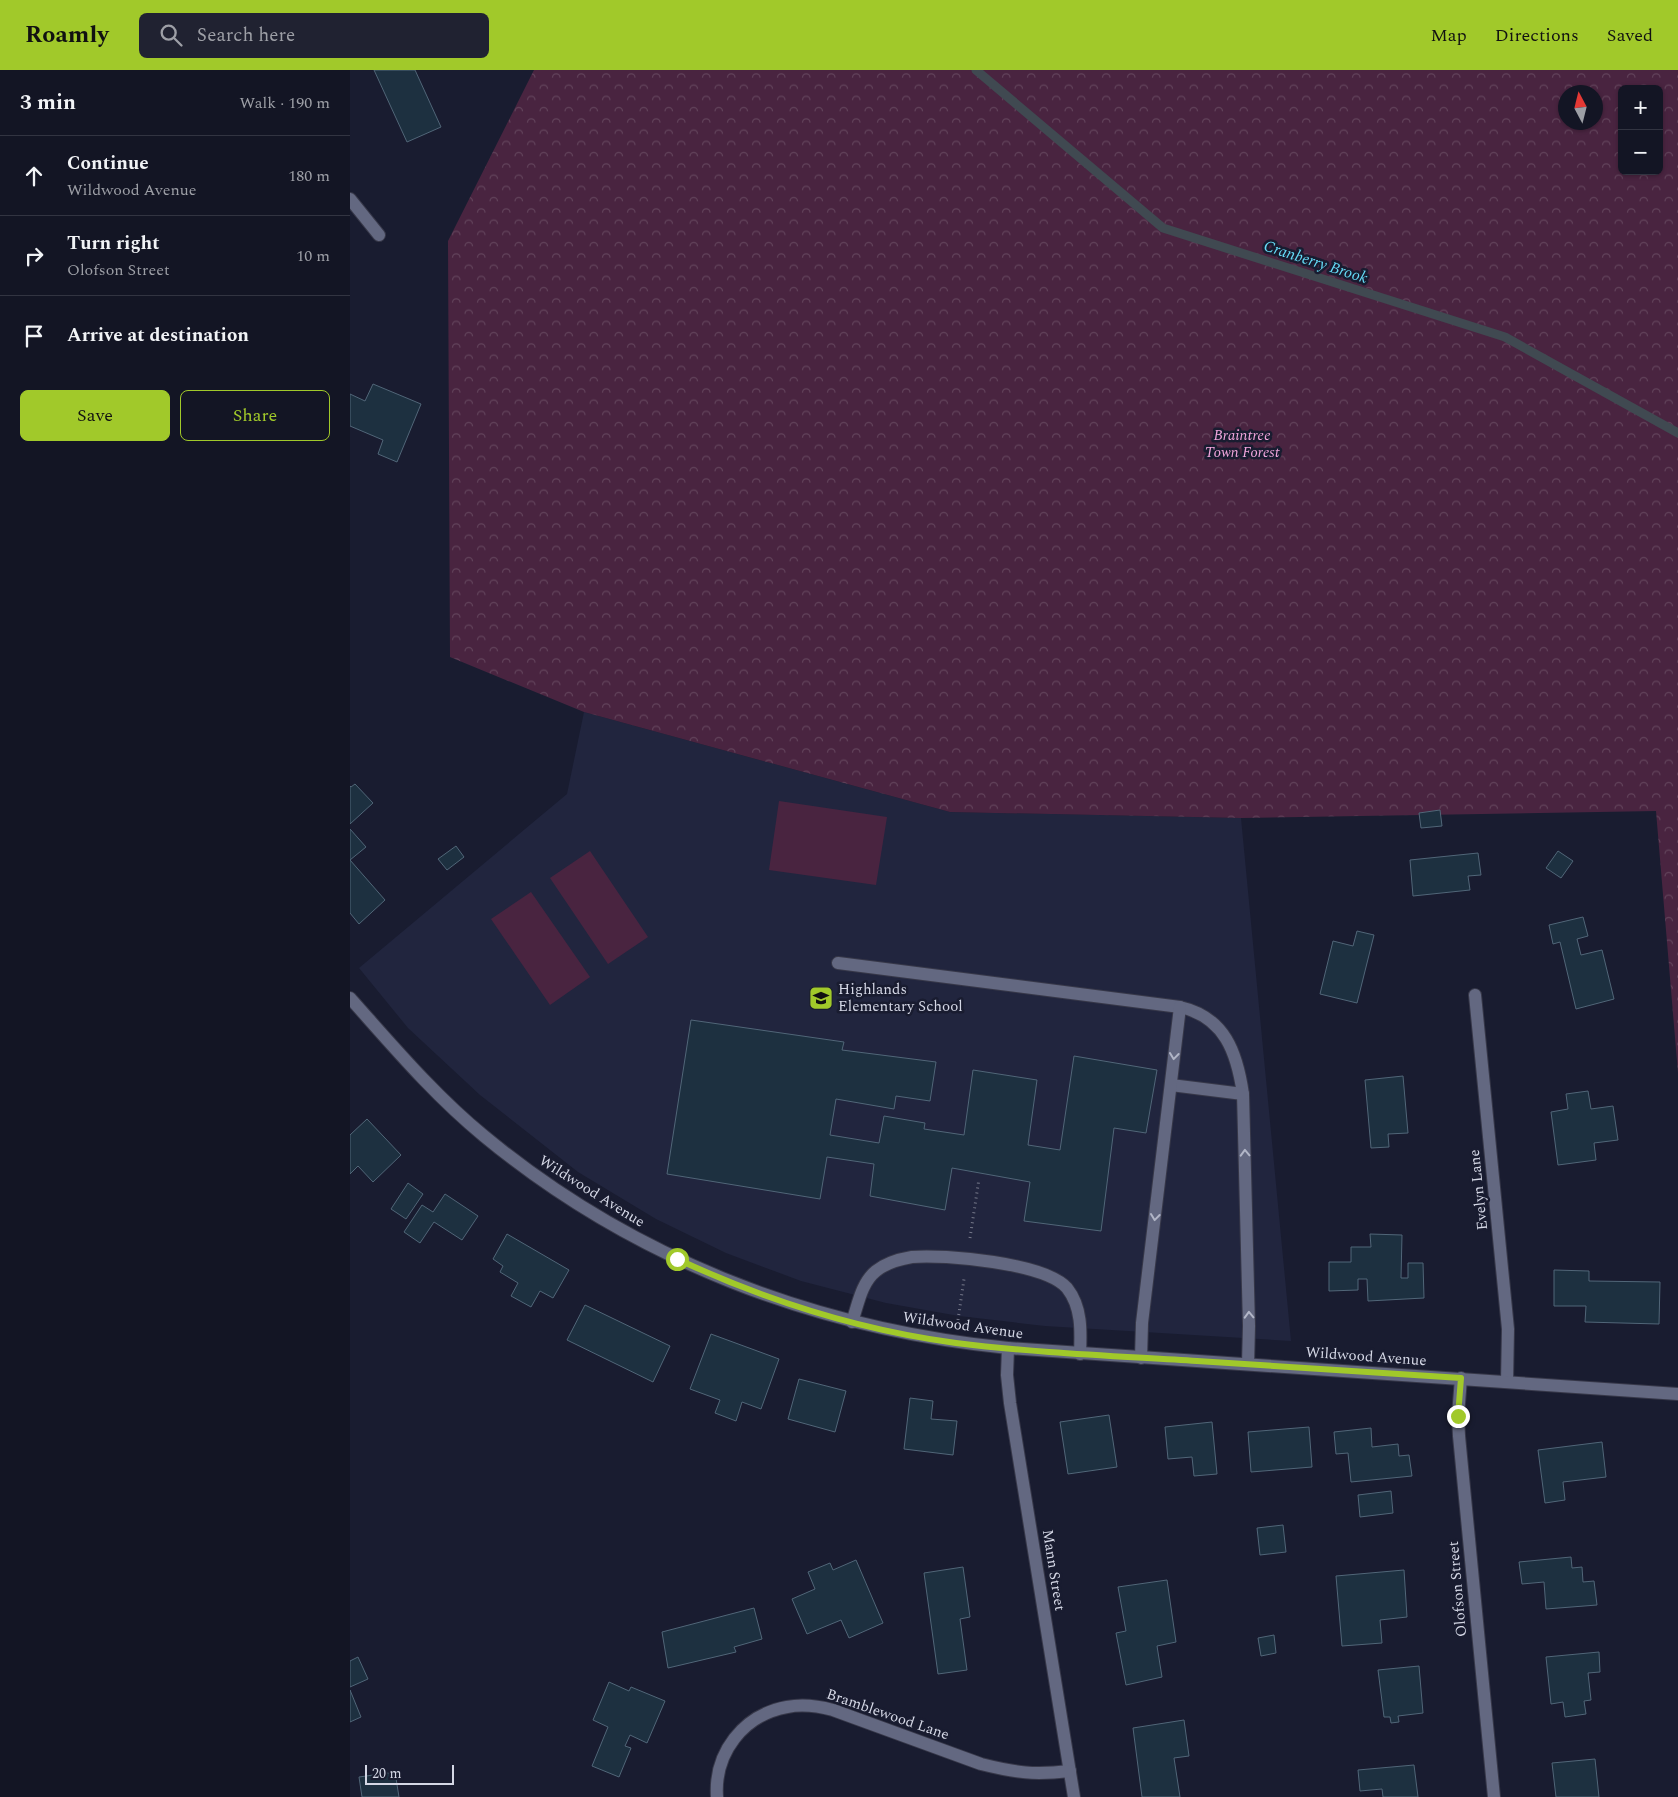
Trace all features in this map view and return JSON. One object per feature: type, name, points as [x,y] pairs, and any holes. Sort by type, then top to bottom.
[{"type":"street","points":[[350,198],[379,234]]},
{"type":"street","points":[[838,963],[1180,1007],[1195,1010],[1216,1024],[1224,1035],[1237,1065],[1243,1094],[1249,1326],[1248,1364]]},
{"type":"street","name":"Evelyn Lane","points":[[1475,995],[1508,1329],[1507,1382]]},
{"type":"street","name":"Wildwood Avenue","points":[[350,998],[410,1065],[463,1118],[525,1168],[570,1199],[649,1245],[704,1272],[762,1295],[852,1322],[922,1337],[1008,1348],[1678,1394]]},
{"type":"street","points":[[1141,1358],[1142,1324],[1180,1007]]},
{"type":"street","points":[[1171,1085],[1243,1094]]},
{"type":"street","points":[[852,1322],[863,1288],[869,1278],[884,1266],[922,1256],[993,1262],[1042,1273],[1059,1281],[1067,1289],[1078,1310],[1081,1334],[1080,1354]]},
{"type":"street","name":"Mann Street","points":[[1008,1348],[1007,1376],[1010,1403],[1074,1797]]},
{"type":"street","name":"Olofson Street","points":[[1461,1378],[1458,1416],[1459,1436],[1494,1797]]},
{"type":"street","name":"Bramblewood Lane","points":[[717,1797],[717,1774],[721,1759],[728,1746],[747,1725],[772,1711],[786,1706],[818,1706],[833,1710],[981,1764],[1028,1774],[1070,1771]]},
{"type":"shaded area","name":"Highlands Elementary School","points":[[584,712],[950,812],[1241,818],[1291,1341],[1045,1326],[959,1316],[886,1303],[801,1281],[726,1253],[656,1219],[578,1172],[480,1095],[408,1028],[359,968],[567,794]]},
{"type":"green space","name":"Braintree Town Forest","points":[[534,70],[1678,70],[1678,1073],[1656,811],[1241,818],[950,812],[584,712],[450,657],[448,241]]},
{"type":"green space","points":[[779,801],[887,817],[876,885],[769,870]]},
{"type":"green space","points":[[590,851],[648,937],[608,964],[550,878]]},
{"type":"green space","points":[[531,892],[590,977],[550,1005],[491,919]]},
{"type":"building","points":[[374,70],[415,70],[441,127],[407,142]]},
{"type":"building","points":[[373,384],[421,404],[397,462],[378,454],[383,440],[350,426],[350,394],[365,401]]},
{"type":"building","points":[[355,784],[373,803],[350,824],[350,786]]},
{"type":"building","points":[[1440,810],[1442,826],[1421,828],[1419,813]]},
{"type":"building","points":[[350,829],[366,847],[350,860]]},
{"type":"building","points":[[456,846],[464,857],[447,870],[438,859]]},
{"type":"building","points":[[1558,851],[1573,861],[1561,878],[1546,868]]},
{"type":"building","points":[[1478,853],[1481,875],[1468,876],[1470,890],[1413,896],[1410,860]]},
{"type":"building","points":[[350,860],[385,900],[359,924],[350,913]]},
{"type":"building","points":[[1583,917],[1588,936],[1577,939],[1581,955],[1602,950],[1614,999],[1576,1009],[1560,942],[1553,944],[1549,925]]},
{"type":"building","points":[[1357,931],[1374,935],[1357,1003],[1320,994],[1333,941],[1353,946]]},
{"type":"building","points":[[691,1020],[844,1042],[842,1050],[936,1062],[930,1101],[896,1096],[894,1109],[836,1099],[830,1135],[879,1143],[884,1116],[925,1123],[924,1129],[964,1135],[973,1070],[1037,1080],[1028,1145],[1060,1150],[1074,1056],[1157,1070],[1146,1133],[1114,1128],[1101,1231],[1024,1221],[1030,1182],[952,1168],[945,1210],[870,1196],[874,1164],[827,1157],[820,1199],[667,1174]]},
{"type":"building","points":[[1403,1076],[1408,1133],[1388,1134],[1389,1147],[1371,1148],[1365,1080]]},
{"type":"building","points":[[1588,1091],[1591,1109],[1613,1106],[1618,1140],[1594,1143],[1596,1160],[1558,1165],[1551,1112],[1568,1109],[1566,1094]]},
{"type":"building","points":[[367,1119],[401,1155],[373,1182],[358,1166],[350,1174],[350,1135]]},
{"type":"building","points":[[408,1183],[423,1194],[406,1219],[391,1209]]},
{"type":"building","points":[[445,1194],[478,1216],[462,1240],[434,1222],[420,1243],[404,1232],[422,1205],[433,1212]]},
{"type":"building","points":[[507,1234],[569,1270],[553,1298],[540,1291],[531,1307],[511,1296],[518,1283],[500,1272],[503,1266],[493,1259]]},
{"type":"building","points":[[1370,1234],[1402,1235],[1401,1278],[1408,1278],[1408,1263],[1423,1263],[1424,1298],[1368,1301],[1367,1279],[1358,1279],[1358,1290],[1329,1291],[1329,1262],[1351,1262],[1351,1247],[1371,1247]]},
{"type":"building","points":[[1554,1270],[1589,1271],[1589,1281],[1660,1282],[1659,1324],[1585,1322],[1586,1306],[1554,1306]]},
{"type":"building","points":[[585,1305],[670,1346],[653,1382],[567,1340]]},
{"type":"building","points":[[711,1334],[779,1359],[761,1409],[742,1402],[736,1421],[715,1413],[720,1400],[690,1389]]},
{"type":"building","points":[[799,1379],[846,1391],[835,1432],[788,1419]]},
{"type":"building","points":[[910,1398],[933,1401],[931,1419],[957,1421],[953,1455],[904,1449]]},
{"type":"building","points":[[1109,1415],[1117,1467],[1068,1474],[1060,1422]]},
{"type":"building","points":[[1212,1422],[1217,1474],[1194,1476],[1192,1457],[1168,1459],[1165,1427]]},
{"type":"building","points":[[1309,1427],[1312,1467],[1251,1472],[1248,1432]]},
{"type":"building","points":[[1371,1428],[1372,1447],[1398,1444],[1399,1456],[1409,1455],[1412,1476],[1351,1482],[1348,1453],[1336,1454],[1334,1432]]},
{"type":"building","points":[[1602,1442],[1606,1477],[1563,1482],[1565,1500],[1545,1503],[1538,1450]]},
{"type":"building","points":[[1391,1491],[1393,1513],[1360,1517],[1358,1495]]},
{"type":"building","points":[[1283,1525],[1286,1552],[1260,1555],[1257,1528]]},
{"type":"building","points":[[1571,1557],[1572,1568],[1582,1567],[1583,1582],[1594,1581],[1597,1605],[1546,1609],[1544,1582],[1522,1584],[1519,1562]]},
{"type":"building","points":[[856,1560],[883,1623],[849,1638],[841,1620],[807,1634],[792,1599],[815,1589],[808,1572],[830,1563],[833,1570]]},
{"type":"building","points":[[963,1567],[970,1617],[960,1619],[967,1670],[938,1674],[924,1573]]},
{"type":"building","points":[[1404,1570],[1407,1617],[1380,1620],[1382,1643],[1342,1646],[1336,1576]]},
{"type":"building","points":[[1167,1580],[1176,1642],[1157,1646],[1162,1677],[1126,1685],[1116,1633],[1126,1631],[1118,1587]]},
{"type":"building","points":[[754,1608],[762,1639],[734,1647],[736,1652],[668,1668],[662,1632]]},
{"type":"building","points":[[1274,1635],[1276,1653],[1261,1656],[1258,1638]]},
{"type":"building","points":[[1599,1652],[1600,1672],[1588,1673],[1591,1700],[1584,1701],[1586,1714],[1565,1717],[1563,1702],[1551,1704],[1546,1657]]},
{"type":"building","points":[[358,1657],[368,1679],[350,1687],[350,1661]]},
{"type":"building","points":[[1419,1666],[1423,1713],[1398,1716],[1399,1722],[1391,1723],[1390,1717],[1384,1717],[1378,1670]]},
{"type":"building","points":[[609,1682],[629,1691],[631,1687],[665,1701],[647,1743],[630,1735],[625,1746],[631,1748],[619,1777],[592,1766],[608,1727],[593,1720]]},
{"type":"building","points":[[350,1690],[361,1717],[350,1722]]},
{"type":"building","points":[[1184,1720],[1189,1756],[1174,1758],[1180,1797],[1142,1797],[1133,1728]]},
{"type":"building","points":[[1595,1759],[1599,1797],[1556,1797],[1552,1763]]},
{"type":"building","points":[[1414,1765],[1418,1797],[1383,1797],[1382,1789],[1360,1791],[1358,1770]]},
{"type":"building","points":[[395,1772],[399,1797],[362,1797],[359,1777]]},
{"type":"waterway","name":"Cranberry Brook","points":[[976,70],[1163,228],[1505,337],[1678,433]]},
{"type":"place","name":"Highlands Elementary School","points":[[821,998]]},
{"type":"route","points":[[677,1259],[733,1284],[792,1305],[852,1322],[922,1337],[1008,1348],[1080,1354],[1461,1378],[1458,1416]]}]
